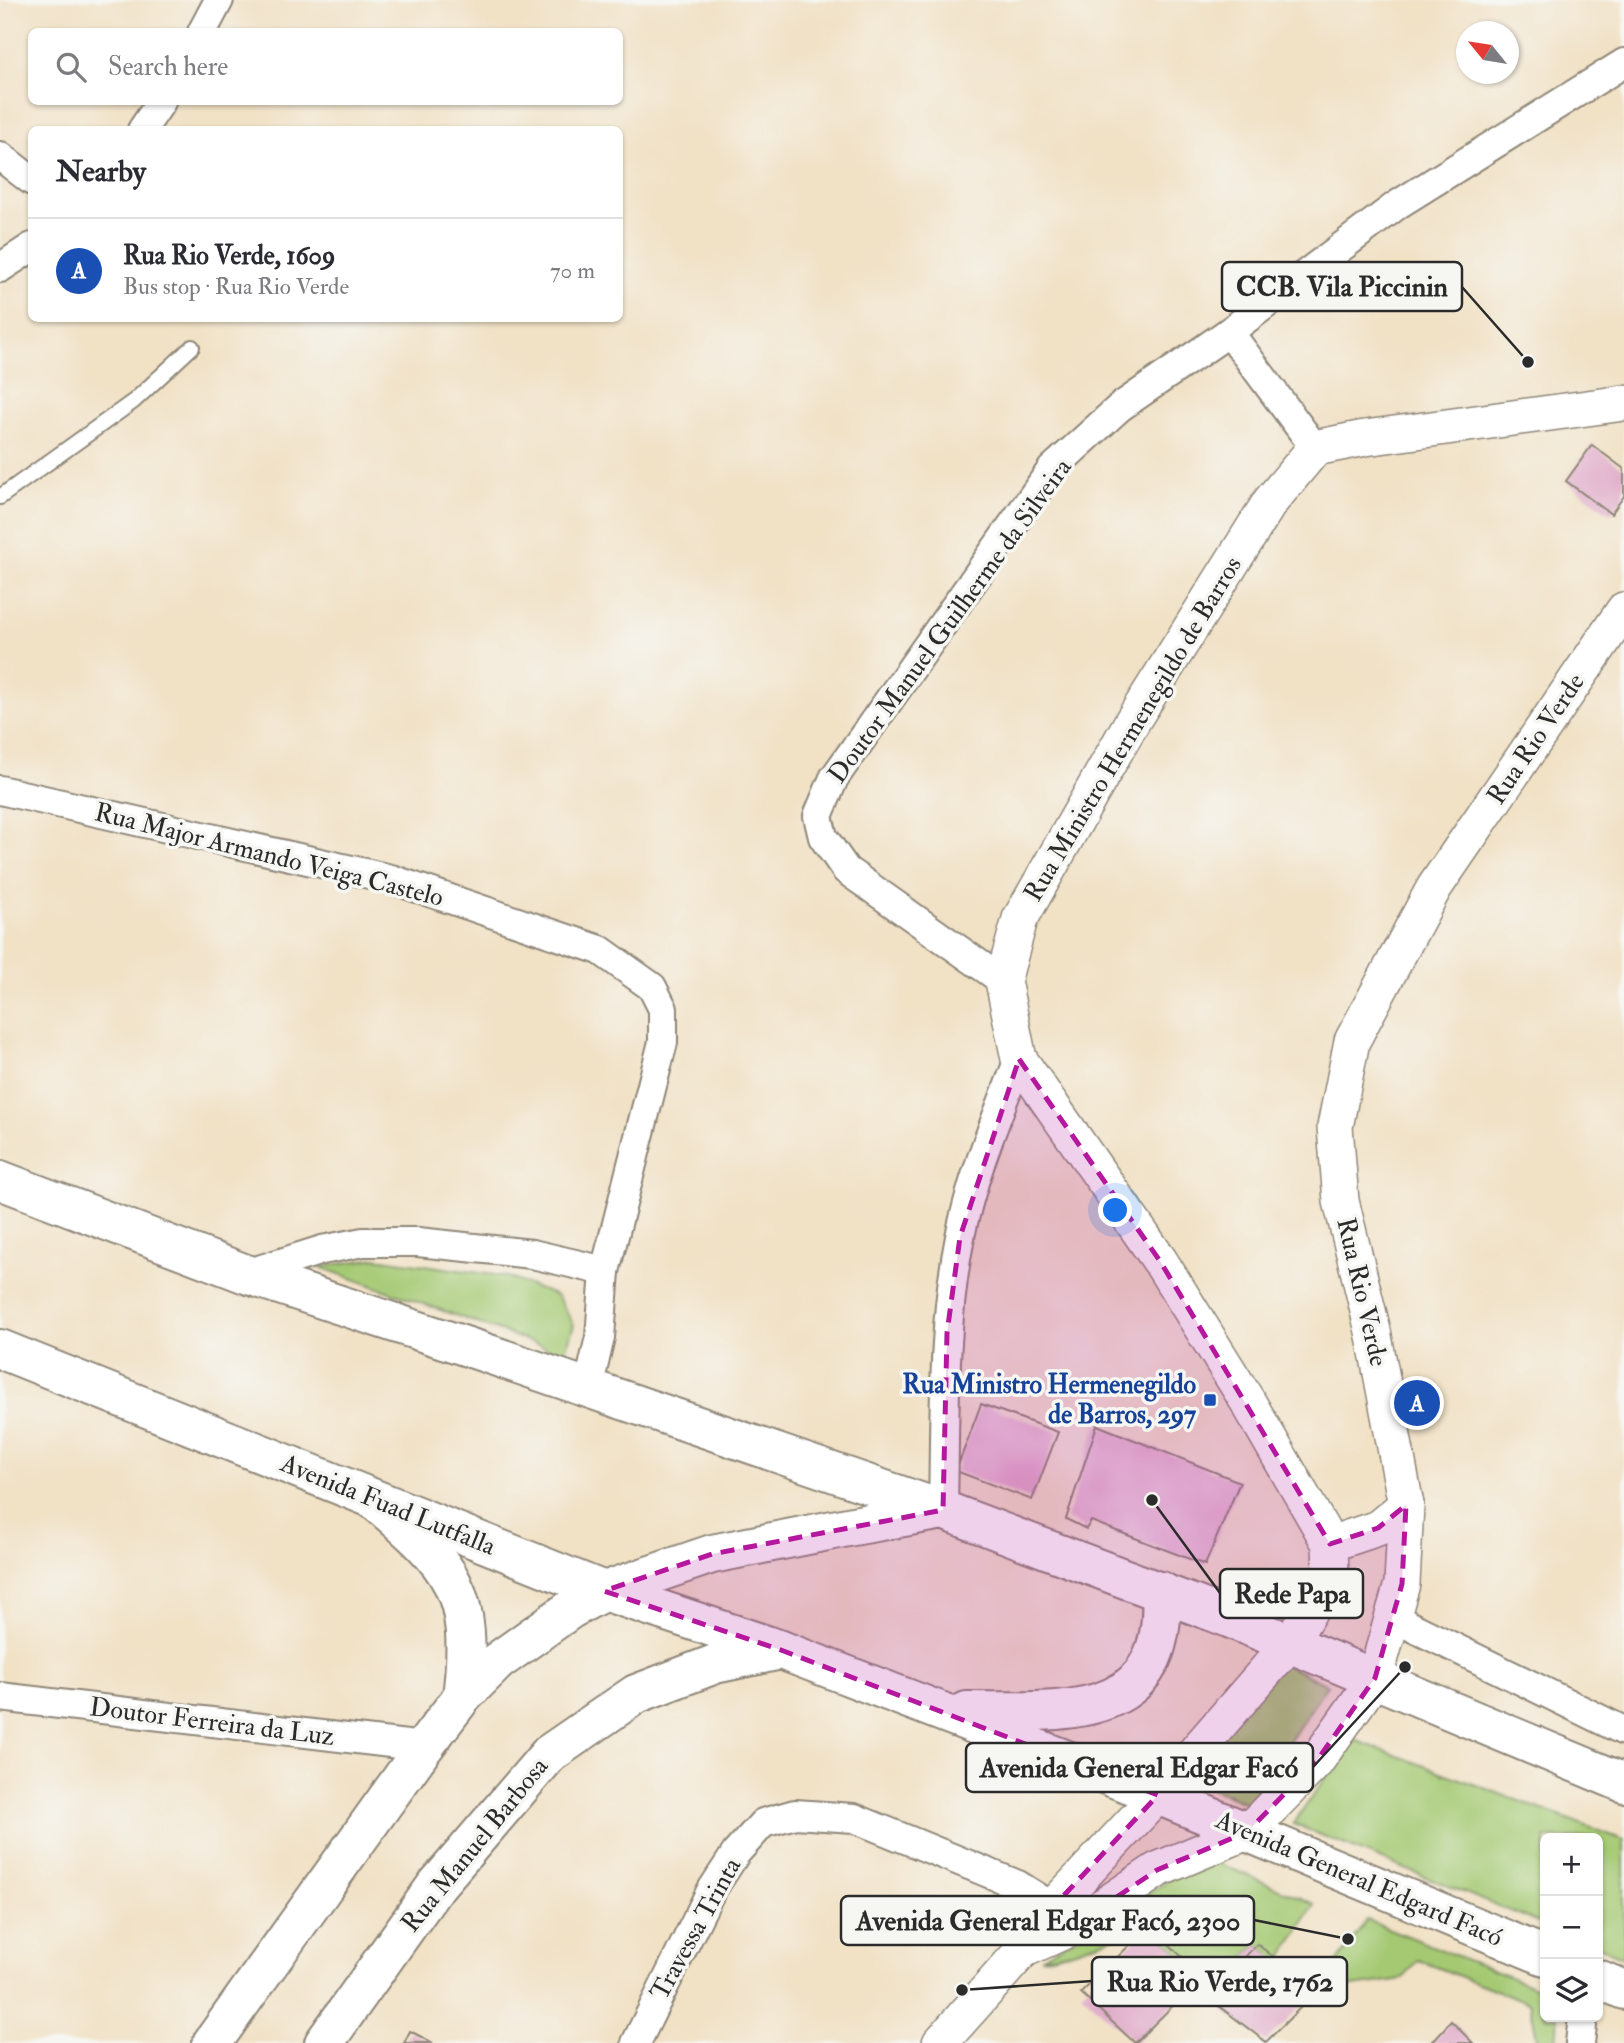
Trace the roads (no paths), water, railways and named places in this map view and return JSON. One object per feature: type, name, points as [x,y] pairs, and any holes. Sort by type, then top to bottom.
[{"type":"main road","points":[[0,1180],[246,1274],[943,1510],[1161,1591],[1624,1783]]},
{"type":"main road","name":"Avenida Fuad Lutfalla","points":[[0,1349],[604,1591],[781,1650]]},
{"type":"main road","points":[[373,1499],[430,1551],[449,1575],[461,1599],[467,1628],[462,1698]]},
{"type":"main road","points":[[212,2043],[424,1747],[462,1698],[498,1661],[571,1609],[604,1591],[712,1554],[943,1510]]},
{"type":"main road","points":[[944,1710],[1045,1711],[1080,1708],[1112,1700],[1141,1677],[1156,1652],[1163,1622],[1161,1591]]},
{"type":"main road","name":"Avenida General Edgard Facó","points":[[781,1650],[944,1710],[1158,1795],[1540,1954]]},
{"type":"main road","name":"Rua Manuel Barbosa","points":[[324,2043],[435,1887],[549,1754],[636,1694],[715,1664],[781,1650]]},
{"type":"main road","points":[[1603,1981],[1624,1990]]},
{"type":"street","points":[[204,28],[219,0]]},
{"type":"street","points":[[1624,63],[1397,205],[1229,332],[1315,448],[1365,438],[1624,403]]},
{"type":"street","points":[[145,126],[159,105]]},
{"type":"street","points":[[0,156],[28,178]]},
{"type":"street","points":[[0,268],[28,250]]},
{"type":"street","name":"Doutor Manuel Guilherme da Silveira","points":[[1003,981],[846,870],[823,837],[818,816],[834,778],[1052,469],[1119,407],[1229,332]]},
{"type":"street","name":"Rua Ministro Hermenegildo de Barros","points":[[1315,448],[1270,502],[1133,720],[1020,919],[1003,981],[1019,1059],[1160,1261],[1248,1402],[1330,1544]]},
{"type":"street","name":"Rua Rio Verde","points":[[1061,1918],[1157,1870],[1247,1832],[1316,1762],[1375,1678],[1402,1584],[1406,1505],[1373,1331],[1341,1201],[1335,1127],[1352,1041],[1434,888],[1624,611]]},
{"type":"street","name":"Rua Major Armando Veiga Castelo","points":[[0,790],[391,880],[600,950],[636,973],[652,987],[663,1009],[663,1041],[605,1271],[600,1337],[588,1389]]},
{"type":"street","points":[[943,1510],[947,1333],[960,1237],[988,1143],[1019,1059]]},
{"type":"street","points":[[246,1274],[322,1250],[363,1242],[418,1242],[532,1254],[605,1271]]},
{"type":"street","points":[[1330,1544],[1378,1528],[1406,1505]]},
{"type":"street","name":"Rua Rio Verde","points":[[940,2043],[1023,1950],[1061,1918],[1158,1795],[1290,1643],[1331,1575],[1330,1544]]},
{"type":"street","points":[[1392,1617],[1624,1731]]},
{"type":"street","name":"Doutor Ferreira da Luz","points":[[0,1697],[424,1747]]},
{"type":"street","name":"Travessa Trinta","points":[[636,2043],[711,1891],[736,1853],[763,1822],[795,1814],[854,1818],[1018,1885],[1061,1918]]},
{"type":"street","points":[[1580,2043],[1582,2022]]},
{"type":"lane","points":[[0,497],[134,401],[192,347]]},
{"type":"place","name":"CCB. Vila Piccinin","points":[[1528,362]]},
{"type":"place","name":"Rua Ministro Hermenegildo de Barros, 297","points":[[1210,1400]]},
{"type":"place","name":"Rua Rio Verde, 1609","points":[[1417,1403]]},
{"type":"place","name":"Rede Papa","points":[[1152,1500]]},
{"type":"place","name":"Avenida General Edgar Facó","points":[[1405,1667]]},
{"type":"place","name":"Avenida General Edgar Facó, 2300","points":[[1348,1939]]},
{"type":"place","name":"Rua Rio Verde, 1762","points":[[962,1990]]}]
